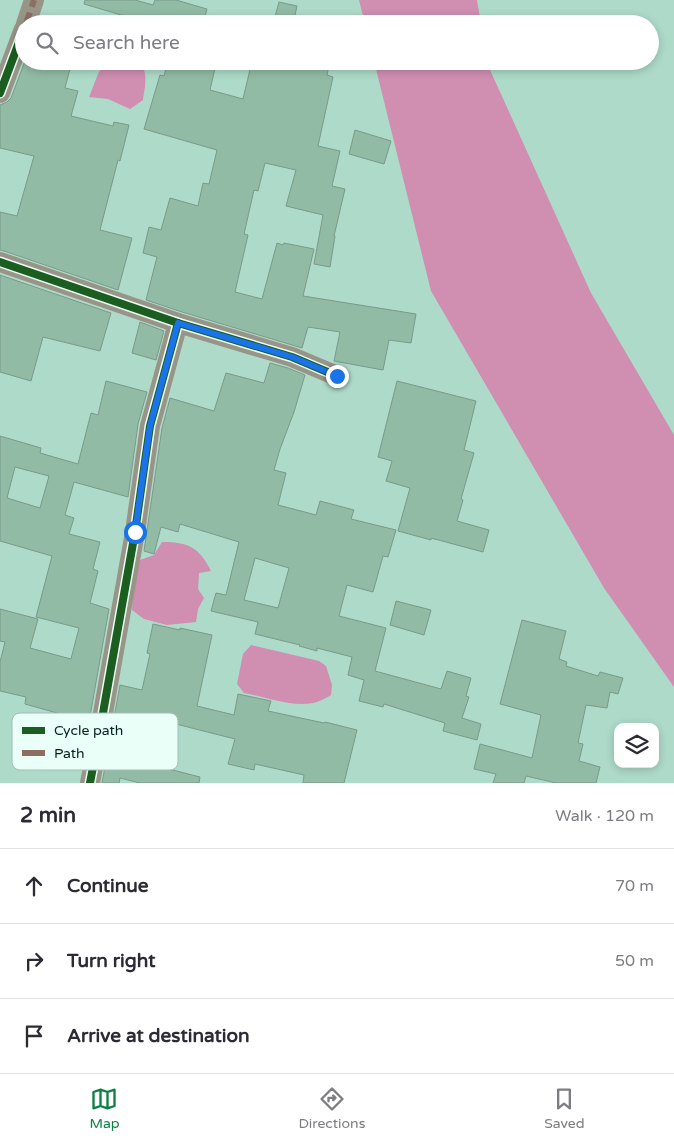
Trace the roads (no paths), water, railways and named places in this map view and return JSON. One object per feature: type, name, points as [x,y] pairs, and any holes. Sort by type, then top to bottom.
[{"type":"street","points":[[29,15],[34,0]]},
{"type":"street","points":[[0,93],[15,53]]},
{"type":"street","points":[[0,262],[178,323],[292,357],[337,376]]},
{"type":"street","points":[[103,713],[135,532],[150,426],[178,323]]},
{"type":"street","points":[[90,783],[92,770]]}]
